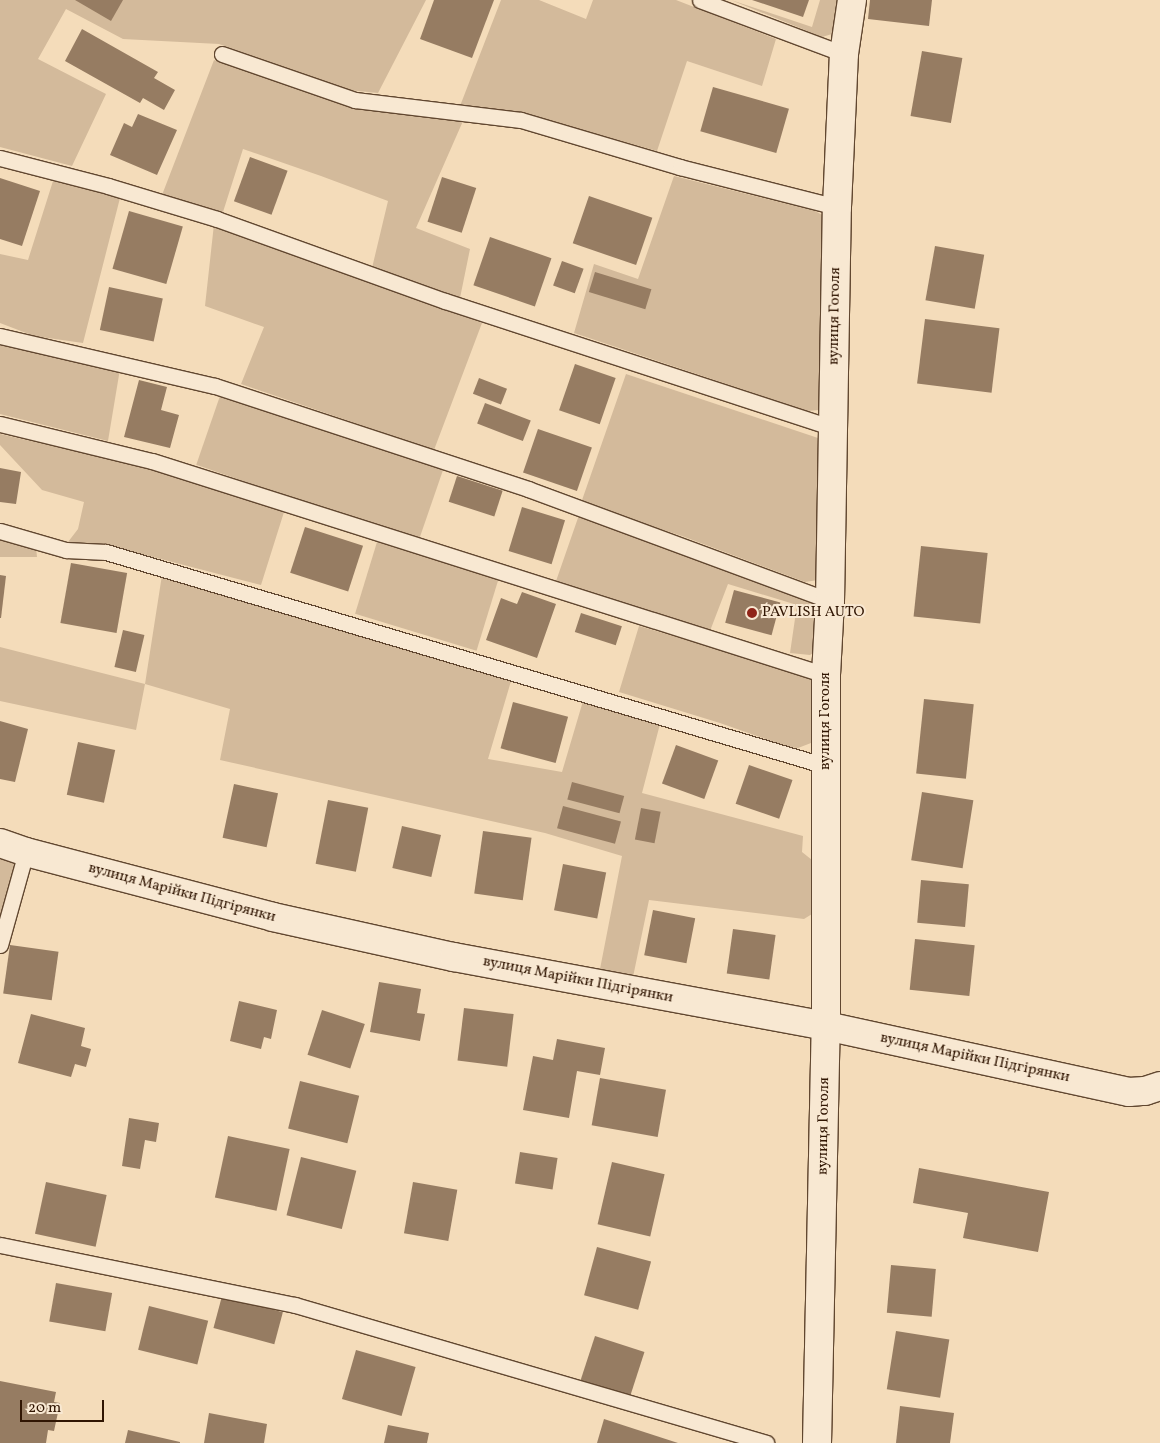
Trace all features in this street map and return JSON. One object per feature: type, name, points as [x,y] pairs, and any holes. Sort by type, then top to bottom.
[{"type":"street","name":"вулиця Гоголя","points":[[817,1443],[826,1026],[826,674],[830,601],[837,207],[844,54],[852,0]]},
{"type":"street","name":"вулиця Марійки Підгірянки","points":[[0,843],[26,852],[273,918],[454,956],[826,1026],[1129,1092],[1145,1091],[1160,1086]]},
{"type":"lane","points":[[700,0],[844,54]]},
{"type":"lane","points":[[222,54],[354,100],[521,120],[680,167],[837,207]]},
{"type":"lane","points":[[0,158],[108,186],[217,219],[445,301],[833,428]]},
{"type":"lane","points":[[0,336],[215,386],[528,489],[830,601]]},
{"type":"lane","points":[[0,424],[152,461],[826,674]]},
{"type":"lane","points":[[0,531],[66,550],[106,552],[826,766]]},
{"type":"lane","points":[[0,945],[26,852]]},
{"type":"lane","points":[[0,1246],[295,1305],[766,1443]]},
{"type":"shaded area","points":[[0,0],[426,0],[378,93],[348,90],[219,44],[123,39],[66,9],[38,59],[106,94],[72,166],[0,147]]},
{"type":"shaded area","points":[[501,0],[539,0],[586,19],[593,0],[676,0],[776,39],[762,86],[687,61],[657,151],[519,112],[460,106]]},
{"type":"shaded area","points":[[731,0],[812,27],[820,0],[839,0],[835,28],[832,34],[822,37]]},
{"type":"shaded area","points":[[214,60],[344,105],[463,121],[416,228],[470,249],[460,298],[372,268],[388,201],[243,149],[223,212],[162,195]]},
{"type":"shaded area","points":[[674,176],[815,211],[826,217],[822,407],[819,410],[807,411],[574,333],[594,264],[638,279]]},
{"type":"shaded area","points":[[53,181],[120,198],[83,343],[34,336],[0,323],[0,254],[28,260]]},
{"type":"shaded area","points":[[214,224],[482,323],[434,450],[241,384],[264,327],[205,306]]},
{"type":"shaded area","points":[[0,344],[120,369],[108,441],[0,414]]},
{"type":"shaded area","points":[[626,374],[818,438],[820,449],[818,580],[805,582],[682,536],[581,503]]},
{"type":"shaded area","points":[[221,393],[443,470],[418,541],[196,465]]},
{"type":"shaded area","points":[[0,434],[153,469],[284,512],[261,585],[103,544],[68,542],[78,529],[84,502],[42,490],[0,445]]},
{"type":"shaded area","points":[[579,515],[814,603],[820,610],[816,651],[810,655],[790,653],[797,605],[728,584],[710,631],[555,584]]},
{"type":"shaded area","points":[[0,537],[36,547],[37,557],[0,557]]},
{"type":"shaded area","points":[[377,542],[498,579],[477,651],[355,614]]},
{"type":"shaded area","points":[[162,575],[511,681],[488,759],[562,772],[583,701],[660,724],[642,793],[803,836],[802,852],[812,860],[812,914],[804,919],[649,900],[633,977],[600,969],[622,856],[545,833],[220,760],[230,709],[145,684]]},
{"type":"shaded area","points":[[639,626],[799,673],[812,679],[817,689],[816,727],[811,743],[798,748],[788,747],[720,723],[619,692]]},
{"type":"shaded area","points":[[0,647],[145,684],[136,730],[0,701]]},
{"type":"shaded area","points":[[0,853],[16,858],[0,917]]},
{"type":"building","points":[[75,0],[123,0],[111,21]]},
{"type":"building","points":[[434,0],[494,0],[472,58],[420,39]]},
{"type":"building","points":[[752,0],[809,0],[803,17]]},
{"type":"building","points":[[870,0],[932,0],[929,26],[868,19]]},
{"type":"building","points":[[82,29],[158,72],[154,78],[175,90],[164,110],[143,98],[140,103],[65,61]]},
{"type":"building","points":[[922,51],[962,58],[951,123],[911,116]]},
{"type":"building","points":[[713,87],[789,109],[776,153],[700,131]]},
{"type":"building","points":[[138,114],[177,130],[157,175],[110,155],[124,123],[132,127]]},
{"type":"building","points":[[250,157],[288,171],[272,215],[234,201]]},
{"type":"building","points":[[442,177],[476,188],[462,233],[427,222]]},
{"type":"building","points":[[0,178],[40,191],[22,246],[0,239]]},
{"type":"building","points":[[589,196],[652,218],[636,265],[573,243]]},
{"type":"building","points":[[129,211],[183,226],[166,284],[112,269]]},
{"type":"building","points":[[490,237],[551,258],[535,306],[473,285]]},
{"type":"building","points":[[935,246],[984,255],[975,309],[925,300]]},
{"type":"building","points":[[562,261],[584,269],[575,293],[553,285]]},
{"type":"building","points":[[595,272],[651,289],[645,309],[589,292]]},
{"type":"building","points":[[109,287],[163,298],[154,341],[100,330]]},
{"type":"building","points":[[925,319],[999,328],[992,393],[917,384]]},
{"type":"building","points":[[575,364],[616,378],[600,424],[559,410]]},
{"type":"building","points":[[479,378],[507,389],[501,405],[473,394]]},
{"type":"building","points":[[139,380],[167,387],[161,410],[179,415],[170,448],[124,437]]},
{"type":"building","points":[[485,403],[531,421],[523,441],[477,424]]},
{"type":"building","points":[[538,429],[592,448],[577,491],[523,472]]},
{"type":"building","points":[[0,468],[21,472],[16,504],[0,502]]},
{"type":"building","points":[[457,476],[503,491],[494,517],[449,502]]},
{"type":"building","points":[[522,507],[565,520],[552,564],[509,551]]},
{"type":"building","points":[[305,527],[363,546],[348,592],[290,573]]},
{"type":"building","points":[[921,546],[988,553],[980,624],[914,617]]},
{"type":"building","points":[[71,563],[127,573],[117,633],[60,623]]},
{"type":"building","points":[[0,575],[6,576],[1,618],[0,618]]},
{"type":"building","name":"PAVLISH AUTO","points":[[734,590],[780,602],[772,635],[725,623]]},
{"type":"building","points":[[522,592],[556,604],[537,658],[486,640],[501,598],[517,604]]},
{"type":"building","points":[[581,613],[622,626],[616,645],[575,632]]},
{"type":"building","points":[[123,630],[144,635],[136,672],[114,667]]},
{"type":"building","points":[[924,699],[974,704],[966,779],[916,774]]},
{"type":"building","points":[[513,702],[568,717],[556,763],[501,748]]},
{"type":"building","points":[[0,721],[28,729],[15,782],[0,779]]},
{"type":"building","points":[[78,742],[115,750],[104,803],[67,795]]},
{"type":"building","points":[[676,745],[718,760],[704,799],[662,784]]},
{"type":"building","points":[[749,765],[792,780],[779,819],[736,804]]},
{"type":"building","points":[[572,782],[624,796],[620,813],[567,799]]},
{"type":"building","points":[[234,784],[278,793],[267,847],[223,838]]},
{"type":"building","points":[[922,792],[973,800],[963,868],[911,860]]},
{"type":"building","points":[[328,800],[368,808],[356,872],[316,864]]},
{"type":"building","points":[[563,806],[621,822],[615,844],[557,828]]},
{"type":"building","points":[[641,808],[661,812],[655,843],[635,839]]},
{"type":"building","points":[[402,826],[441,835],[431,877],[392,868]]},
{"type":"building","points":[[483,831],[532,838],[523,900],[474,893]]},
{"type":"building","points":[[563,864],[606,872],[597,919],[554,910]]},
{"type":"building","points":[[921,880],[969,884],[965,927],[917,923]]},
{"type":"building","points":[[653,910],[695,918],[686,963],[644,955]]},
{"type":"building","points":[[733,929],[776,935],[769,980],[727,974]]},
{"type":"building","points":[[915,939],[975,945],[969,996],[910,990]]},
{"type":"building","points":[[10,945],[59,952],[52,1000],[3,994]]},
{"type":"building","points":[[379,982],[421,989],[417,1013],[425,1014],[420,1041],[370,1032]]},
{"type":"building","points":[[239,1001],[277,1010],[271,1039],[264,1037],[261,1049],[230,1041]]},
{"type":"building","points":[[464,1008],[514,1014],[507,1067],[458,1061]]},
{"type":"building","points":[[322,1010],[365,1024],[350,1069],[307,1055]]},
{"type":"building","points":[[31,1014],[85,1028],[81,1046],[91,1049],[86,1067],[75,1064],[71,1077],[18,1063]]},
{"type":"building","points":[[557,1039],[605,1048],[600,1075],[577,1071],[569,1118],[523,1110],[533,1056],[553,1060]]},
{"type":"building","points":[[600,1078],[666,1090],[658,1137],[592,1125]]},
{"type":"building","points":[[300,1081],[359,1096],[347,1143],[288,1129]]},
{"type":"building","points":[[129,1118],[159,1123],[156,1142],[145,1140],[140,1169],[122,1166]]},
{"type":"building","points":[[228,1136],[290,1149],[277,1211],[215,1198]]},
{"type":"building","points":[[520,1152],[558,1158],[553,1190],[515,1184]]},
{"type":"building","points":[[301,1157],[356,1171],[342,1229],[286,1215]]},
{"type":"building","points":[[612,1162],[665,1174],[650,1237],[598,1224]]},
{"type":"building","points":[[919,1168],[1049,1192],[1038,1252],[963,1238],[968,1213],[913,1203]]},
{"type":"building","points":[[46,1182],[107,1195],[96,1247],[35,1234]]},
{"type":"building","points":[[413,1182],[457,1190],[448,1241],[404,1233]]},
{"type":"building","points":[[597,1247],[651,1261],[638,1310],[584,1295]]},
{"type":"building","points":[[891,1265],[936,1269],[932,1317],[887,1313]]},
{"type":"building","points":[[56,1283],[112,1293],[105,1331],[49,1321]]},
{"type":"building","points":[[222,1296],[283,1312],[274,1344],[213,1328]]},
{"type":"building","points":[[149,1306],[208,1321],[197,1364],[138,1350]]},
{"type":"building","points":[[896,1331],[949,1339],[940,1398],[887,1389]]},
{"type":"building","points":[[595,1336],[644,1352],[629,1399],[580,1383]]},
{"type":"building","points":[[356,1350],[416,1367],[402,1416],[342,1399]]},
{"type":"building","points":[[0,1381],[56,1392],[54,1402],[60,1403],[54,1431],[48,1430],[46,1443],[0,1443]]},
{"type":"building","points":[[900,1406],[954,1413],[950,1443],[896,1443]]},
{"type":"building","points":[[209,1413],[267,1424],[264,1443],[204,1443]]},
{"type":"building","points":[[604,1419],[678,1443],[597,1443]]},
{"type":"building","points":[[388,1425],[429,1433],[427,1443],[384,1443]]},
{"type":"building","points":[[128,1430],[180,1442],[180,1443],[125,1443]]},
{"type":"place","name":"PAVLISH AUTO","points":[[752,613]]}]
